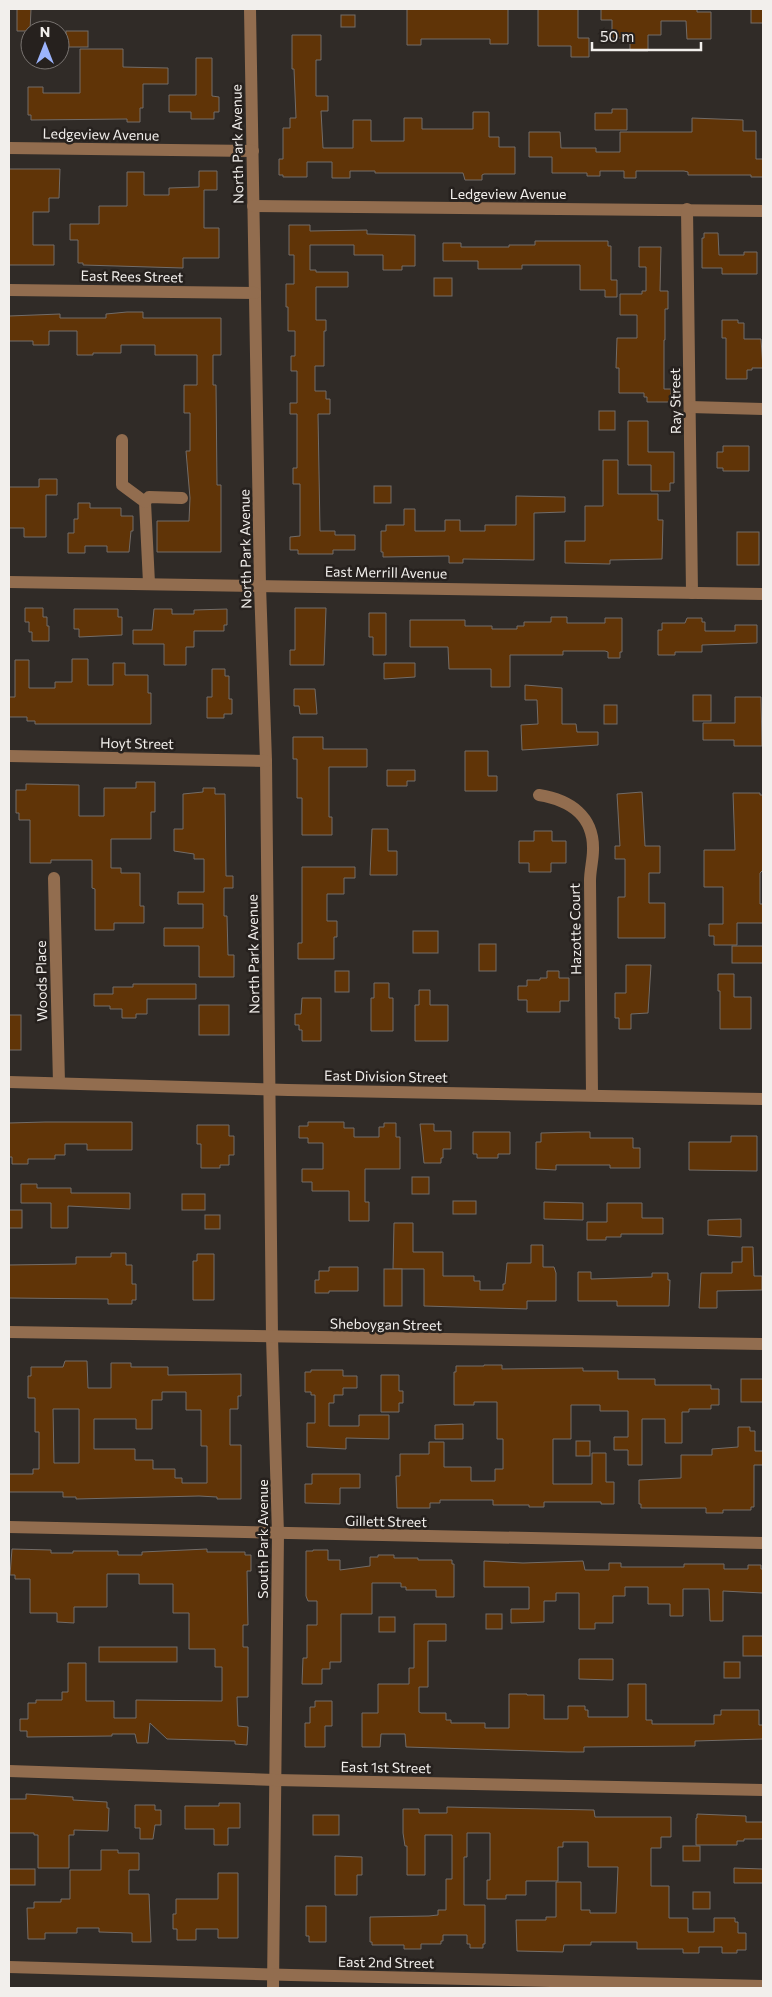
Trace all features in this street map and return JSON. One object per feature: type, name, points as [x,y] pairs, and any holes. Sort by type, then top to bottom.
[{"type":"street","name":"North Park Avenue","points":[[250,9],[260,585],[266,761],[269,1089]]},
{"type":"street","name":"Ledgeview Avenue","points":[[9,148],[253,151]]},
{"type":"street","name":"Ledgeview Avenue","points":[[253,206],[763,211]]},
{"type":"street","name":"Ray Street","points":[[687,209],[692,593]]},
{"type":"street","name":"East Rees Street","points":[[9,290],[255,293]]},
{"type":"street","points":[[690,407],[763,409]]},
{"type":"street","points":[[122,440],[122,485],[144,502],[149,583]]},
{"type":"street","points":[[144,502],[150,497],[182,498]]},
{"type":"street","name":"East Merrill Avenue","points":[[9,582],[763,594]]},
{"type":"street","name":"Hoyt Street","points":[[9,756],[266,761]]},
{"type":"street","name":"Hazotte Court","points":[[539,795],[550,797],[576,808],[588,824],[593,839],[590,880],[592,1095]]},
{"type":"street","name":"Woods Place","points":[[54,878],[59,1083]]},
{"type":"street","name":"East Division Street","points":[[9,1082],[763,1098]]},
{"type":"street","name":"South Park Avenue","points":[[269,1089],[272,1337],[278,1534],[273,1988]]},
{"type":"street","name":"Sheboygan Street","points":[[9,1332],[763,1344]]},
{"type":"street","name":"Gillett Street","points":[[9,1527],[763,1543]]},
{"type":"street","name":"East 1st Street","points":[[9,1771],[275,1780],[763,1790]]},
{"type":"street","name":"East 2nd Street","points":[[9,1966],[273,1975],[763,1986]]},
{"type":"building","points":[[17,9],[31,9],[30,20],[20,20],[20,31],[17,31]]},
{"type":"building","points":[[407,9],[508,9],[508,44],[490,44],[490,39],[421,39],[421,45],[407,45]]},
{"type":"building","points":[[538,9],[578,9],[578,38],[589,38],[589,57],[571,57],[571,46],[538,46]]},
{"type":"building","points":[[601,9],[697,9],[697,12],[711,12],[711,39],[687,39],[686,21],[661,21],[661,35],[648,35],[648,51],[630,51],[630,38],[612,38],[612,20],[601,20]]},
{"type":"building","points":[[751,9],[763,9],[763,23],[751,23]]},
{"type":"building","points":[[341,15],[355,15],[355,27],[341,27]]},
{"type":"building","points":[[70,31],[88,31],[88,47],[70,47]]},
{"type":"building","points":[[292,35],[321,35],[321,60],[316,60],[316,96],[328,96],[328,111],[321,111],[323,148],[353,148],[353,120],[371,120],[371,141],[404,141],[404,118],[422,118],[422,129],[473,129],[473,112],[489,112],[489,137],[499,137],[499,147],[515,147],[515,174],[484,174],[482,175],[482,180],[465,180],[463,173],[375,173],[375,171],[350,171],[350,178],[332,178],[332,162],[307,162],[307,177],[283,177],[283,175],[279,175],[279,159],[283,159],[283,128],[290,128],[290,118],[296,118],[294,69],[292,69]]},
{"type":"building","points":[[80,49],[123,49],[123,67],[168,68],[168,84],[143,84],[143,108],[140,108],[140,122],[127,122],[127,119],[31,120],[31,115],[28,115],[28,87],[43,87],[43,93],[80,93]]},
{"type":"building","points":[[196,58],[212,58],[212,96],[219,97],[219,112],[214,112],[214,119],[191,119],[191,112],[169,112],[169,95],[196,95]]},
{"type":"building","points":[[612,109],[627,109],[627,130],[595,130],[595,113],[612,113]]},
{"type":"building","points":[[692,118],[743,120],[743,131],[756,131],[756,159],[763,159],[763,177],[751,177],[751,175],[688,175],[688,172],[684,171],[636,171],[636,178],[624,178],[624,171],[600,171],[600,176],[587,176],[587,173],[552,173],[552,157],[529,157],[529,132],[560,132],[561,148],[596,148],[596,152],[620,152],[620,132],[692,132]]},
{"type":"building","points":[[9,169],[60,169],[59,198],[49,198],[49,212],[33,212],[33,245],[54,245],[54,265],[9,265]]},
{"type":"building","points":[[199,171],[217,171],[217,190],[204,190],[204,228],[219,228],[219,258],[183,258],[183,268],[83,265],[83,263],[78,263],[78,240],[70,240],[70,224],[99,224],[99,206],[127,206],[127,172],[144,172],[144,195],[169,195],[169,188],[199,187]]},
{"type":"building","points":[[289,225],[310,225],[310,231],[367,230],[367,234],[415,235],[415,266],[402,266],[402,270],[383,270],[383,255],[354,255],[354,245],[310,245],[310,270],[316,270],[316,272],[348,272],[348,287],[316,287],[316,320],[326,320],[326,331],[324,331],[324,366],[315,366],[315,391],[326,391],[326,399],[330,399],[330,414],[318,414],[320,531],[335,531],[335,535],[355,535],[355,550],[333,550],[333,554],[298,554],[298,550],[290,550],[290,537],[300,536],[300,484],[293,484],[293,468],[297,468],[297,414],[290,414],[290,403],[297,403],[297,371],[291,371],[291,356],[295,356],[295,331],[288,331],[288,307],[286,307],[286,284],[294,284],[294,255],[289,255]]},
{"type":"building","points":[[704,233],[718,233],[719,255],[744,255],[744,252],[757,252],[757,274],[722,274],[722,268],[702,268],[702,238],[704,238]]},
{"type":"building","points":[[535,241],[608,241],[608,246],[611,246],[611,280],[617,280],[617,297],[605,297],[605,290],[580,290],[580,265],[522,265],[522,269],[478,269],[478,261],[443,261],[443,243],[461,243],[461,247],[509,247],[509,245],[535,245]]},
{"type":"building","points":[[639,247],[661,247],[660,291],[668,291],[668,309],[665,309],[664,389],[671,389],[671,402],[647,402],[647,397],[644,397],[644,393],[619,393],[619,368],[616,368],[617,338],[637,338],[637,315],[620,315],[620,294],[642,294],[642,291],[646,291],[646,267],[639,267]]},
{"type":"building","points":[[434,278],[452,278],[452,296],[434,296]]},
{"type":"building","points":[[143,312],[143,318],[221,318],[221,355],[213,355],[213,385],[216,385],[217,485],[221,485],[221,552],[157,552],[157,521],[189,521],[190,498],[186,451],[190,451],[190,413],[184,413],[184,385],[197,385],[197,355],[155,355],[155,345],[121,345],[121,353],[77,355],[77,331],[49,331],[49,345],[33,345],[33,341],[9,341],[9,316],[60,314],[60,318],[106,318],[106,314]]},
{"type":"building","points":[[722,320],[738,320],[738,323],[744,323],[744,339],[761,339],[763,368],[747,370],[747,379],[726,379],[726,338],[722,338]]},
{"type":"building","points":[[599,411],[615,411],[615,430],[599,430]]},
{"type":"building","points":[[628,421],[648,421],[648,452],[674,452],[674,483],[670,483],[670,491],[651,491],[651,465],[628,465]]},
{"type":"building","points":[[723,446],[749,446],[749,471],[723,471],[723,468],[717,468],[717,452],[723,452]]},
{"type":"building","points":[[603,460],[618,460],[618,494],[658,494],[658,520],[663,520],[662,559],[610,560],[610,564],[565,563],[565,541],[585,541],[585,506],[603,506]]},
{"type":"building","points":[[39,479],[57,479],[57,495],[46,495],[46,537],[24,537],[24,528],[9,528],[9,487],[39,487]]},
{"type":"building","points":[[374,486],[391,486],[391,503],[374,503]]},
{"type":"building","points":[[516,496],[565,497],[565,512],[534,513],[534,560],[463,559],[463,563],[449,563],[449,556],[383,557],[383,552],[381,552],[381,531],[386,531],[386,525],[404,525],[404,509],[415,509],[415,531],[445,531],[445,520],[460,520],[460,531],[485,531],[485,525],[516,525]]},
{"type":"building","points":[[78,503],[90,503],[90,508],[121,508],[121,516],[133,516],[133,531],[131,531],[129,552],[107,552],[107,546],[85,546],[85,553],[68,553],[68,533],[74,533],[74,519],[78,519]]},
{"type":"building","points":[[737,532],[759,532],[759,565],[737,565]]},
{"type":"building","points":[[25,608],[43,608],[43,617],[47,617],[47,626],[49,626],[49,641],[32,641],[32,632],[29,632],[29,622],[25,622]]},
{"type":"building","points":[[295,608],[326,608],[324,665],[290,665],[290,650],[295,650]]},
{"type":"building","points":[[74,609],[118,609],[118,617],[122,617],[122,635],[79,637],[79,629],[74,629]]},
{"type":"building","points":[[154,609],[172,609],[172,614],[194,614],[194,610],[227,609],[227,625],[224,625],[224,631],[194,631],[194,647],[186,647],[186,665],[164,665],[164,644],[133,644],[133,630],[152,630]]},
{"type":"building","points":[[369,613],[386,613],[386,655],[373,655],[373,637],[369,637]]},
{"type":"building","points":[[551,617],[567,617],[567,623],[605,623],[605,618],[622,618],[622,652],[620,652],[620,658],[608,658],[608,652],[605,651],[563,651],[563,655],[510,655],[510,687],[491,687],[491,669],[449,669],[448,647],[410,647],[410,620],[465,620],[465,626],[492,626],[492,629],[517,629],[517,626],[524,626],[524,622],[551,622]]},
{"type":"building","points":[[687,618],[702,618],[702,622],[705,622],[705,631],[735,631],[735,625],[757,625],[757,643],[702,645],[702,652],[675,652],[675,655],[658,655],[658,630],[662,630],[662,623],[685,623]]},
{"type":"building","points":[[72,659],[88,659],[88,685],[113,685],[113,663],[125,663],[125,675],[148,675],[148,693],[151,693],[151,724],[35,724],[35,721],[27,721],[27,717],[9,717],[9,697],[15,697],[15,660],[29,660],[29,688],[55,688],[55,682],[72,682]]},
{"type":"building","points":[[384,663],[415,663],[415,677],[384,679]]},
{"type":"building","points":[[212,669],[225,669],[225,676],[229,676],[229,699],[232,699],[232,714],[224,714],[224,718],[207,718],[207,697],[212,697]]},
{"type":"building","points":[[525,685],[562,688],[562,724],[576,724],[577,732],[598,732],[598,745],[522,750],[521,725],[538,724],[537,700],[525,700]]},
{"type":"building","points":[[294,689],[315,689],[317,714],[300,714],[299,706],[294,706]]},
{"type":"building","points":[[693,695],[711,695],[711,721],[693,721]]},
{"type":"building","points":[[735,697],[761,697],[762,746],[734,746],[734,740],[703,740],[703,723],[735,723]]},
{"type":"building","points":[[604,705],[617,705],[617,724],[604,724]]},
{"type":"building","points":[[293,737],[323,737],[323,749],[367,749],[367,767],[329,767],[329,817],[332,817],[332,835],[302,835],[302,798],[297,798],[297,759],[293,759]]},
{"type":"building","points":[[465,751],[488,751],[488,776],[497,776],[497,791],[465,791]]},
{"type":"building","points":[[387,770],[415,770],[415,781],[407,781],[407,786],[387,786]]},
{"type":"building","points":[[136,782],[155,782],[155,812],[151,812],[151,839],[111,839],[111,868],[121,868],[121,873],[140,873],[140,906],[144,906],[144,923],[114,923],[114,930],[95,930],[95,889],[92,888],[92,860],[51,860],[51,863],[30,863],[30,820],[19,820],[19,813],[16,813],[16,790],[26,790],[26,784],[79,785],[79,816],[104,816],[104,788],[136,788]]},
{"type":"building","points":[[203,788],[215,788],[215,794],[225,794],[226,876],[233,876],[233,888],[224,888],[224,916],[227,916],[228,955],[234,955],[234,977],[199,977],[199,946],[164,946],[164,928],[203,928],[203,904],[178,904],[178,892],[204,892],[204,859],[194,859],[194,854],[174,851],[174,829],[183,829],[183,794],[203,792]]},
{"type":"building","points":[[642,792],[645,846],[660,846],[660,873],[649,873],[649,903],[665,903],[665,938],[618,938],[618,897],[625,897],[625,859],[615,859],[615,846],[620,846],[617,794]]},
{"type":"building","points":[[733,793],[760,793],[760,795],[763,795],[763,870],[760,873],[760,904],[763,904],[763,923],[737,923],[737,945],[714,945],[714,936],[709,936],[709,924],[723,924],[723,887],[704,887],[704,850],[735,850]]},
{"type":"building","points":[[372,829],[388,829],[388,851],[397,851],[397,875],[370,875]]},
{"type":"building","points":[[534,831],[552,831],[552,841],[566,841],[566,863],[551,863],[551,872],[529,872],[529,863],[519,863],[519,841],[534,841]]},
{"type":"building","points":[[302,867],[355,867],[355,878],[344,878],[344,894],[327,894],[327,921],[337,921],[337,937],[334,937],[334,959],[298,959],[298,943],[302,943]]},
{"type":"building","points":[[413,931],[438,931],[438,953],[413,953]]},
{"type":"building","points":[[479,944],[496,944],[496,971],[479,971]]},
{"type":"building","points":[[732,946],[763,946],[763,963],[732,963]]},
{"type":"building","points":[[626,965],[651,965],[648,1013],[631,1014],[631,1029],[619,1029],[619,1018],[615,1018],[615,993],[626,993]]},
{"type":"building","points":[[335,971],[349,971],[349,992],[335,992]]},
{"type":"building","points":[[547,971],[559,971],[559,978],[569,978],[569,1001],[560,1001],[560,1012],[527,1012],[527,1000],[518,1000],[518,986],[527,986],[527,980],[547,978]]},
{"type":"building","points":[[718,974],[734,974],[734,997],[751,997],[751,1029],[720,1029]]},
{"type":"building","points":[[374,983],[389,983],[389,998],[393,998],[393,1031],[371,1031],[371,998],[374,998]]},
{"type":"building","points":[[133,984],[196,984],[196,999],[147,999],[147,1014],[136,1014],[136,1018],[122,1018],[122,1009],[110,1009],[110,1006],[94,1006],[94,994],[113,994],[113,987],[133,987]]},
{"type":"building","points":[[419,990],[430,990],[430,1005],[448,1005],[448,1041],[415,1041],[415,1005],[419,1005]]},
{"type":"building","points":[[302,998],[321,998],[321,1041],[302,1041],[302,1030],[299,1030],[299,1025],[295,1025],[295,1014],[301,1014]]},
{"type":"building","points":[[199,1005],[229,1005],[229,1035],[199,1035]]},
{"type":"building","points":[[9,1015],[21,1015],[21,1050],[9,1050]]},
{"type":"building","points":[[132,1122],[132,1150],[87,1150],[87,1144],[65,1144],[65,1155],[55,1155],[55,1159],[28,1159],[28,1164],[12,1164],[12,1157],[9,1157],[9,1123]]},
{"type":"building","points":[[308,1122],[344,1122],[344,1128],[354,1128],[354,1137],[379,1137],[379,1127],[384,1127],[384,1123],[396,1123],[396,1137],[400,1137],[400,1169],[365,1169],[365,1202],[369,1202],[369,1221],[349,1221],[349,1191],[312,1191],[312,1182],[302,1182],[302,1169],[323,1169],[323,1143],[308,1143],[308,1138],[299,1138],[299,1126],[308,1126]]},
{"type":"building","points":[[420,1124],[434,1124],[434,1131],[451,1131],[451,1149],[443,1149],[441,1163],[424,1163]]},
{"type":"building","points":[[197,1125],[229,1125],[229,1136],[234,1136],[234,1155],[229,1155],[229,1165],[220,1165],[220,1168],[201,1168],[201,1144],[197,1144]]},
{"type":"building","points":[[473,1132],[510,1132],[510,1154],[498,1154],[498,1158],[477,1158],[477,1154],[473,1154]]},
{"type":"building","points":[[590,1132],[590,1138],[633,1138],[633,1148],[640,1148],[640,1168],[610,1168],[610,1165],[556,1165],[556,1170],[536,1169],[536,1142],[541,1142],[541,1133]]},
{"type":"building","points":[[731,1136],[757,1136],[757,1171],[689,1170],[689,1142],[731,1142]]},
{"type":"building","points":[[412,1177],[429,1177],[429,1194],[412,1194]]},
{"type":"building","points":[[21,1184],[37,1184],[37,1188],[71,1188],[71,1193],[130,1193],[130,1209],[68,1206],[68,1228],[51,1228],[51,1203],[21,1203]]},
{"type":"building","points":[[182,1194],[205,1194],[205,1210],[182,1210]]},
{"type":"building","points":[[453,1201],[476,1201],[476,1214],[453,1214]]},
{"type":"building","points":[[544,1202],[583,1203],[583,1220],[544,1219]]},
{"type":"building","points":[[607,1203],[642,1203],[642,1218],[663,1218],[663,1234],[621,1234],[621,1237],[606,1237],[606,1240],[587,1240],[587,1222],[607,1222]]},
{"type":"building","points":[[9,1210],[22,1210],[22,1228],[9,1228]]},
{"type":"building","points":[[205,1215],[220,1215],[220,1229],[205,1229]]},
{"type":"building","points":[[741,1219],[741,1237],[708,1235],[708,1220]]},
{"type":"building","points":[[394,1223],[413,1223],[413,1252],[443,1252],[443,1276],[474,1276],[474,1281],[480,1281],[480,1290],[503,1290],[507,1263],[531,1263],[531,1245],[543,1245],[543,1267],[554,1267],[556,1273],[556,1301],[527,1301],[527,1309],[424,1306],[424,1269],[393,1269]]},
{"type":"building","points":[[742,1247],[753,1247],[754,1276],[762,1276],[762,1290],[717,1291],[717,1308],[699,1308],[701,1273],[732,1273],[732,1262],[742,1262]]},
{"type":"building","points":[[111,1253],[126,1253],[126,1265],[132,1265],[132,1284],[136,1284],[136,1300],[132,1300],[132,1304],[108,1304],[108,1299],[9,1298],[9,1265],[76,1264],[76,1257],[111,1257]]},
{"type":"building","points":[[197,1254],[214,1254],[214,1300],[193,1300],[193,1261],[197,1261]]},
{"type":"building","points":[[329,1267],[358,1267],[358,1291],[315,1293],[315,1280],[319,1280],[319,1271],[329,1271]]},
{"type":"building","points":[[384,1269],[402,1269],[402,1306],[384,1306]]},
{"type":"building","points":[[578,1272],[591,1272],[591,1279],[652,1277],[652,1273],[668,1273],[668,1280],[670,1280],[669,1306],[617,1306],[617,1301],[578,1301]]},
{"type":"building","points":[[65,1361],[87,1361],[88,1388],[111,1388],[111,1363],[131,1363],[131,1367],[168,1367],[168,1375],[241,1374],[241,1396],[238,1396],[238,1409],[230,1409],[230,1445],[241,1445],[241,1499],[217,1499],[217,1497],[199,1496],[76,1499],[76,1497],[63,1497],[63,1492],[9,1492],[9,1474],[33,1474],[33,1469],[39,1469],[39,1432],[35,1432],[35,1398],[28,1398],[28,1376],[31,1376],[31,1367],[63,1367]],"holes":[[[162,1392],[186,1392],[186,1410],[201,1410],[201,1446],[207,1446],[207,1483],[182,1483],[182,1478],[175,1478],[175,1469],[153,1469],[153,1460],[135,1460],[135,1449],[94,1449],[94,1419],[136,1419],[136,1429],[152,1429],[152,1400],[162,1400]],[[53,1409],[79,1409],[79,1463],[54,1463]]]},
{"type":"building","points":[[502,1365],[502,1369],[583,1368],[583,1371],[618,1371],[618,1379],[655,1379],[655,1385],[711,1385],[711,1389],[719,1389],[719,1405],[711,1405],[711,1409],[689,1409],[689,1412],[682,1412],[682,1443],[665,1443],[665,1419],[642,1419],[642,1465],[628,1465],[628,1450],[614,1450],[614,1437],[628,1437],[628,1411],[600,1411],[600,1405],[571,1405],[571,1439],[553,1439],[553,1484],[592,1484],[592,1453],[606,1453],[606,1482],[614,1482],[614,1504],[601,1504],[601,1502],[544,1502],[544,1507],[529,1507],[529,1505],[493,1505],[493,1500],[440,1500],[440,1503],[430,1503],[430,1508],[397,1508],[396,1476],[400,1476],[400,1454],[429,1454],[429,1442],[444,1442],[444,1467],[471,1467],[471,1481],[495,1481],[495,1469],[503,1469],[503,1439],[497,1439],[497,1402],[474,1402],[474,1405],[454,1405],[454,1372],[456,1372],[456,1366]]},
{"type":"building","points":[[311,1370],[343,1370],[343,1376],[357,1376],[357,1388],[343,1388],[343,1395],[334,1395],[334,1403],[329,1403],[329,1426],[359,1426],[359,1415],[389,1415],[389,1439],[346,1438],[346,1449],[307,1447],[307,1423],[315,1423],[315,1395],[311,1395],[311,1392],[305,1392],[305,1372],[311,1372]]},
{"type":"building","points":[[381,1375],[399,1375],[399,1391],[403,1391],[403,1403],[399,1403],[399,1412],[381,1412]]},
{"type":"building","points":[[741,1379],[763,1379],[763,1402],[741,1402]]},
{"type":"building","points":[[463,1424],[463,1439],[435,1439],[435,1425]]},
{"type":"building","points":[[738,1427],[750,1427],[750,1431],[755,1431],[755,1451],[763,1451],[763,1465],[754,1465],[754,1507],[751,1507],[751,1510],[723,1510],[723,1513],[706,1513],[706,1508],[641,1508],[641,1504],[639,1504],[639,1480],[681,1478],[681,1455],[712,1455],[712,1449],[738,1447]]},
{"type":"building","points":[[576,1441],[590,1441],[590,1456],[576,1456]]},
{"type":"building","points":[[312,1474],[360,1474],[360,1488],[340,1488],[340,1504],[305,1503],[305,1484],[312,1484]]},
{"type":"building","points":[[12,1549],[51,1550],[51,1553],[118,1551],[118,1555],[142,1555],[142,1552],[207,1549],[207,1552],[245,1552],[245,1555],[251,1555],[251,1571],[247,1571],[248,1625],[243,1625],[243,1647],[248,1647],[248,1697],[237,1697],[238,1726],[248,1727],[247,1745],[235,1744],[235,1741],[167,1739],[150,1723],[148,1743],[137,1743],[135,1734],[27,1737],[27,1731],[20,1731],[20,1719],[28,1719],[28,1703],[36,1703],[36,1700],[62,1700],[62,1692],[68,1692],[68,1663],[86,1663],[86,1701],[114,1701],[114,1718],[136,1718],[136,1700],[222,1701],[222,1667],[215,1667],[215,1649],[189,1649],[189,1613],[173,1613],[173,1584],[139,1584],[139,1574],[107,1574],[107,1607],[74,1607],[74,1623],[57,1622],[57,1613],[30,1613],[30,1579],[15,1579],[15,1575],[10,1575]]},
{"type":"building","points":[[328,1550],[328,1560],[340,1560],[340,1570],[370,1566],[370,1557],[378,1557],[378,1555],[394,1555],[394,1558],[418,1558],[418,1560],[452,1560],[452,1564],[454,1564],[454,1597],[436,1597],[436,1590],[406,1590],[406,1587],[401,1587],[401,1583],[372,1583],[372,1614],[341,1614],[341,1662],[330,1662],[330,1669],[322,1669],[322,1684],[302,1684],[303,1658],[307,1658],[307,1625],[317,1625],[317,1601],[308,1601],[306,1596],[306,1551]]},
{"type":"building","points":[[484,1561],[523,1563],[583,1561],[585,1570],[609,1570],[609,1563],[621,1563],[621,1567],[684,1567],[684,1564],[724,1564],[724,1569],[748,1569],[748,1565],[761,1565],[761,1569],[763,1569],[763,1593],[723,1591],[723,1621],[710,1621],[709,1589],[683,1589],[683,1616],[670,1616],[670,1604],[648,1604],[648,1587],[625,1587],[625,1596],[613,1596],[613,1623],[595,1623],[595,1629],[579,1629],[579,1593],[556,1593],[556,1601],[544,1601],[544,1622],[511,1623],[511,1609],[529,1609],[529,1587],[484,1587]]},
{"type":"building","points":[[486,1614],[502,1614],[502,1629],[486,1629]]},
{"type":"building","points":[[379,1617],[395,1617],[395,1632],[379,1632]]},
{"type":"building","points":[[414,1624],[446,1624],[446,1641],[428,1641],[428,1687],[419,1687],[419,1712],[446,1713],[446,1720],[451,1720],[451,1723],[485,1723],[485,1728],[509,1728],[509,1694],[544,1695],[544,1719],[568,1719],[568,1706],[585,1706],[585,1710],[588,1710],[588,1717],[628,1717],[628,1684],[646,1684],[646,1720],[652,1720],[652,1724],[714,1724],[714,1715],[721,1715],[721,1710],[759,1710],[759,1725],[763,1725],[763,1739],[695,1741],[695,1746],[584,1747],[584,1752],[568,1752],[406,1747],[405,1734],[381,1734],[380,1747],[362,1747],[362,1713],[378,1713],[378,1684],[409,1684],[409,1668],[414,1668]]},
{"type":"building","points":[[743,1636],[763,1636],[763,1656],[743,1656]]},
{"type":"building","points":[[99,1647],[177,1647],[177,1662],[99,1662]]},
{"type":"building","points":[[579,1659],[613,1659],[613,1680],[579,1679]]},
{"type":"building","points":[[724,1662],[740,1662],[740,1678],[724,1678]]},
{"type":"building","points":[[315,1701],[332,1701],[332,1726],[325,1726],[325,1747],[305,1747],[305,1723],[310,1723],[310,1707],[315,1707]]},
{"type":"building","points":[[26,1794],[73,1797],[73,1800],[107,1802],[107,1808],[109,1808],[108,1831],[74,1830],[74,1835],[69,1835],[69,1868],[38,1868],[38,1835],[34,1835],[34,1833],[9,1833],[9,1799],[26,1799]]},
{"type":"building","points":[[219,1803],[240,1803],[240,1828],[228,1828],[228,1845],[214,1845],[214,1829],[185,1829],[185,1806],[219,1806]]},
{"type":"building","points":[[135,1805],[155,1805],[155,1810],[161,1810],[161,1825],[155,1825],[153,1839],[140,1839],[140,1828],[135,1828]]},
{"type":"building","points":[[447,1807],[594,1810],[595,1817],[671,1817],[671,1837],[661,1837],[661,1848],[651,1848],[651,1886],[669,1886],[669,1918],[688,1918],[688,1932],[714,1932],[714,1918],[735,1918],[735,1922],[738,1922],[738,1933],[746,1933],[746,1950],[737,1950],[737,1953],[722,1953],[722,1947],[699,1947],[699,1953],[683,1953],[683,1949],[637,1949],[637,1942],[591,1942],[591,1945],[564,1945],[563,1952],[517,1951],[516,1920],[546,1920],[546,1917],[556,1917],[556,1882],[581,1882],[581,1910],[590,1910],[590,1913],[616,1913],[618,1867],[588,1867],[588,1842],[563,1842],[563,1847],[558,1847],[558,1881],[526,1881],[526,1895],[506,1895],[506,1899],[487,1899],[487,1880],[490,1880],[490,1833],[467,1833],[467,1857],[464,1857],[464,1905],[485,1905],[485,1944],[483,1944],[483,1948],[470,1948],[470,1944],[467,1944],[467,1935],[443,1935],[441,1944],[421,1944],[421,1949],[404,1949],[404,1945],[372,1945],[372,1942],[370,1942],[370,1917],[429,1916],[438,1915],[438,1910],[446,1910],[446,1879],[452,1879],[452,1835],[425,1835],[425,1875],[407,1875],[407,1846],[405,1846],[403,1833],[403,1809],[419,1809],[419,1813],[447,1813]]},
{"type":"building","points":[[697,1814],[746,1816],[746,1822],[763,1822],[763,1839],[744,1839],[744,1841],[737,1841],[737,1845],[696,1845]]},
{"type":"building","points":[[313,1815],[339,1815],[339,1835],[313,1835]]},
{"type":"building","points":[[683,1846],[700,1846],[700,1861],[683,1861]]},
{"type":"building","points":[[101,1850],[118,1850],[118,1853],[139,1853],[139,1870],[129,1870],[129,1894],[149,1894],[151,1942],[132,1942],[132,1933],[99,1932],[99,1928],[77,1928],[77,1933],[45,1933],[45,1939],[28,1939],[27,1908],[34,1908],[34,1902],[61,1902],[61,1899],[70,1899],[70,1870],[101,1870]]},
{"type":"building","points":[[335,1856],[362,1857],[362,1875],[357,1875],[357,1895],[335,1895]]},
{"type":"building","points":[[734,1868],[763,1869],[763,1883],[734,1883]]},
{"type":"building","points":[[9,1869],[35,1869],[35,1885],[9,1885]]},
{"type":"building","points":[[218,1873],[238,1873],[238,1938],[218,1938],[218,1929],[196,1929],[196,1940],[177,1940],[177,1929],[173,1929],[176,1899],[218,1899]]},
{"type":"building","points":[[693,1892],[710,1892],[710,1909],[693,1909]]},
{"type":"building","points":[[306,1906],[326,1906],[326,1942],[309,1942],[309,1936],[306,1936]]}]
